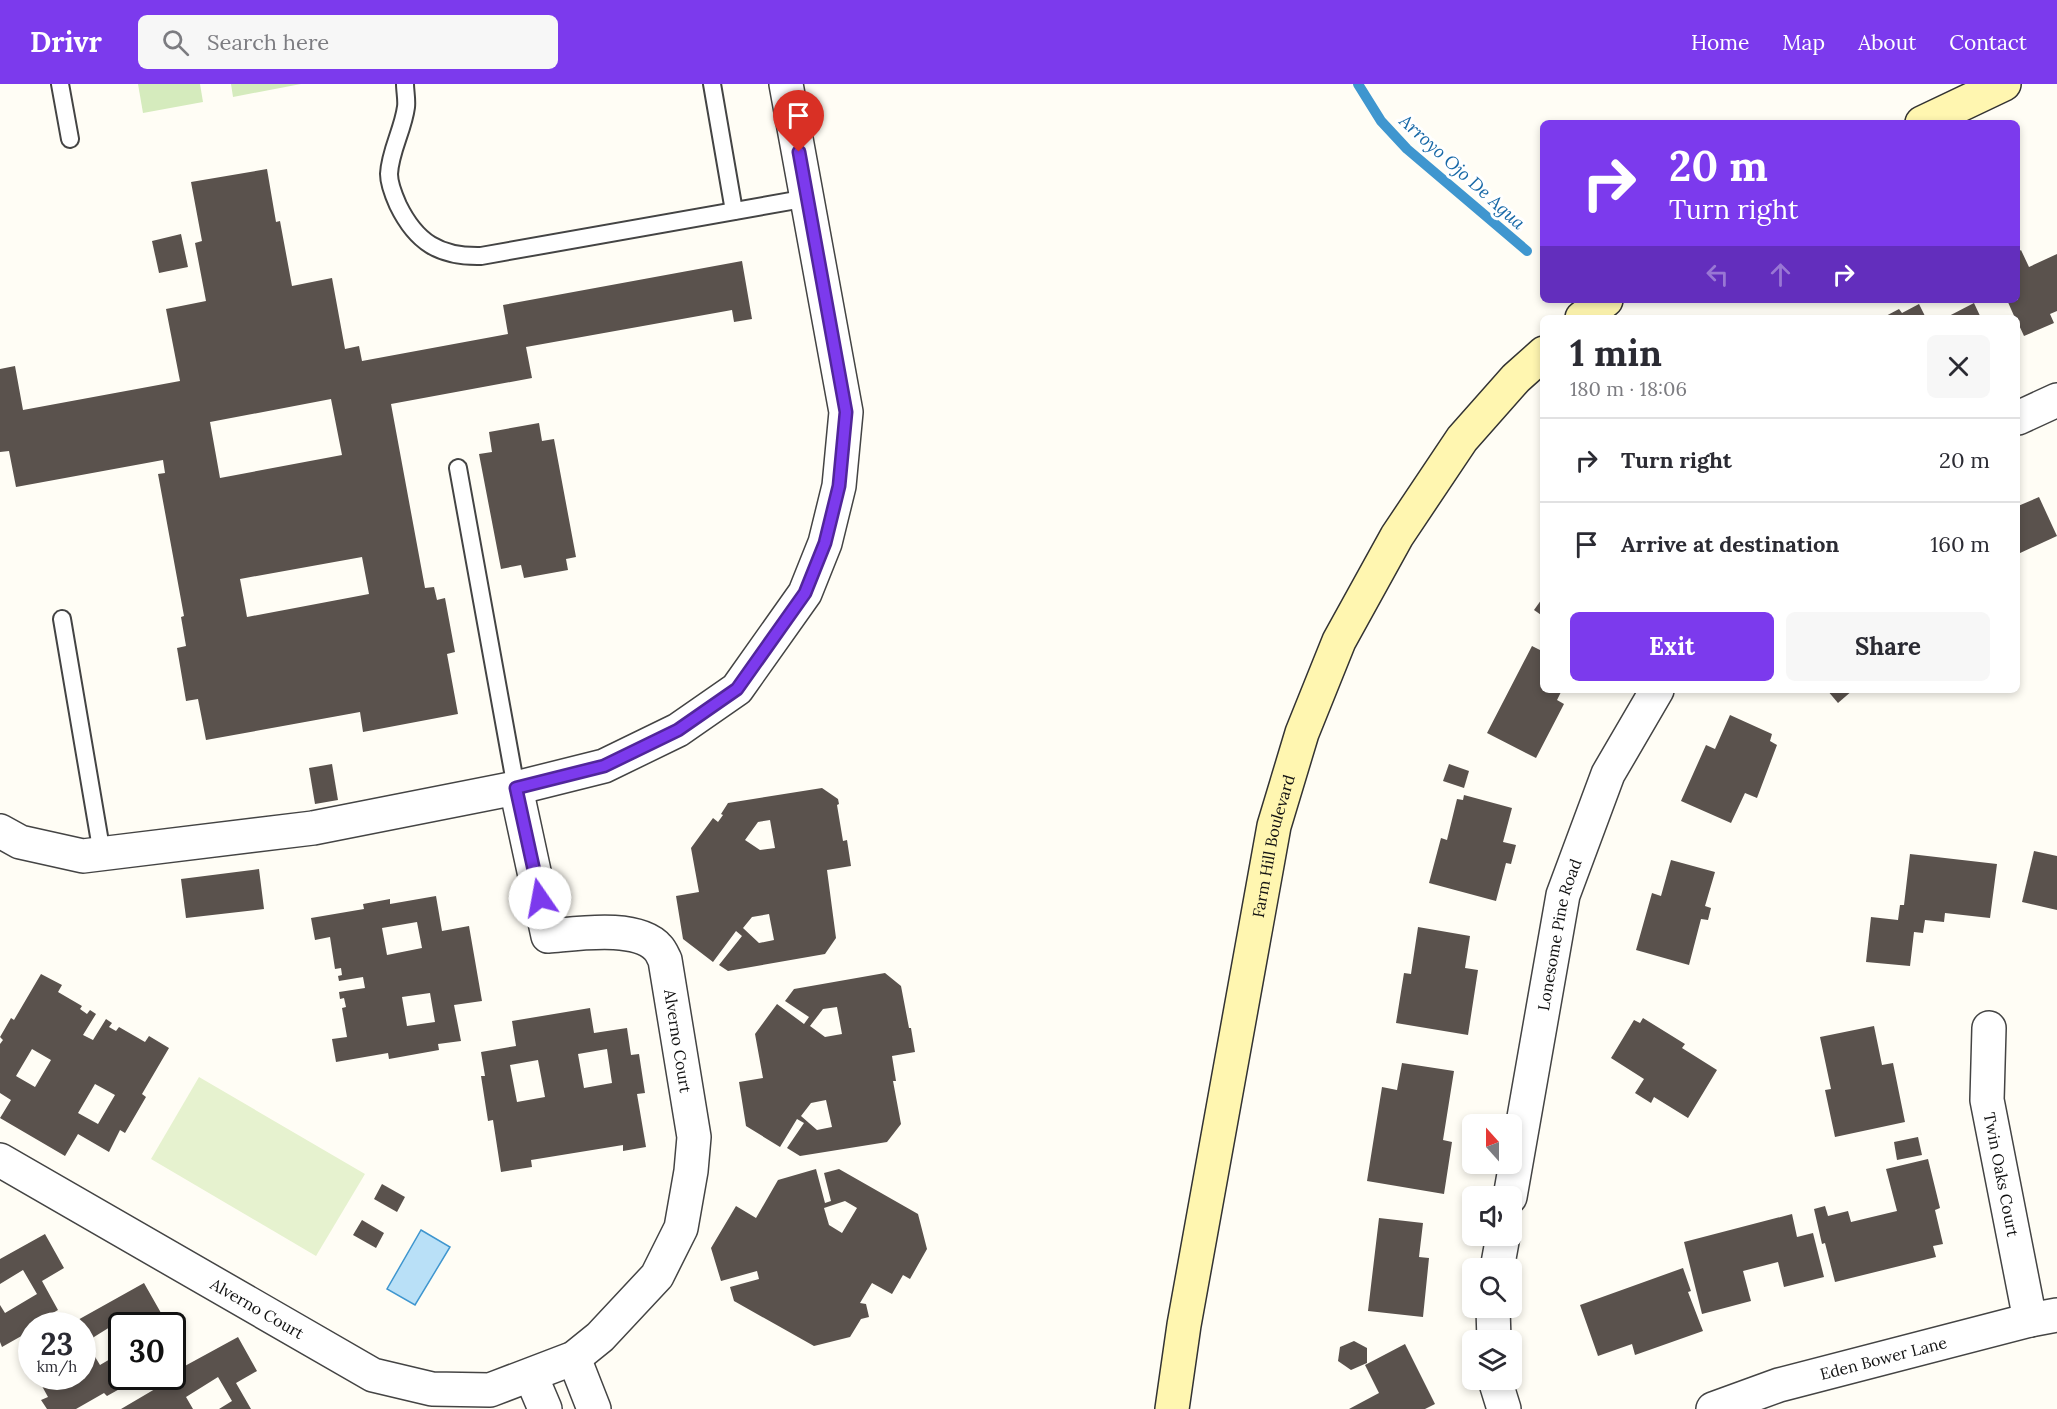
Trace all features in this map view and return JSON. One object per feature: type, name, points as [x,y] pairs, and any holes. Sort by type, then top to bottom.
[{"type":"main road","points":[[1928,120],[2004,84]]},
{"type":"main road","points":[[1586,315],[1602,303]]},
{"type":"main road","name":"Farm Hill Boulevard","points":[[1172,1409],[1184,1325],[1274,826],[1302,733],[1339,641],[1397,536],[1462,439],[1516,378],[1540,357]]},
{"type":"street","points":[[0,831],[20,842],[83,856],[313,828],[516,788],[604,766],[678,730],[737,689],[805,593],[825,543],[839,486],[846,412],[786,84]]},
{"type":"street","points":[[2020,417],[2057,400]]},
{"type":"street","name":"Lonesome Pine Road","points":[[1512,1186],[1563,895],[1608,774],[1655,693]]},
{"type":"street","name":"Alverno Court","points":[[0,1160],[373,1375],[432,1389],[490,1390],[574,1358],[600,1337],[657,1276],[681,1227],[691,1171],[694,1137],[665,960],[657,946],[642,938],[615,932],[548,936],[516,788]]},
{"type":"street","name":"Twin Oaks Court","points":[[1989,1028],[1987,1100],[2044,1317]]},
{"type":"street","name":"Eden Bower Lane","points":[[1713,1409],[1779,1385],[2044,1317]]},
{"type":"street","points":[[574,1358],[594,1409]]},
{"type":"street","points":[[531,1376],[545,1409]]},
{"type":"street","points":[[1498,1390],[1504,1409]]},
{"type":"lane","points":[[60,84],[70,139]]},
{"type":"lane","points":[[405,84],[406,107],[394,148],[389,175],[391,186],[407,223],[426,243],[446,252],[461,256],[481,256],[808,198]]},
{"type":"lane","points":[[712,84],[734,211]]},
{"type":"lane","points":[[458,468],[516,788]]},
{"type":"lane","points":[[62,620],[102,854]]},
{"type":"green space","points":[[138,84],[200,84],[203,102],[143,113]]},
{"type":"green space","points":[[231,84],[301,84],[233,97]]},
{"type":"green space","points":[[199,1077],[365,1174],[316,1256],[151,1159]]},
{"type":"water","points":[[421,1230],[450,1247],[415,1305],[387,1289]]},
{"type":"building","points":[[267,169],[276,222],[280,221],[292,286],[332,278],[345,349],[359,346],[362,361],[508,334],[503,305],[742,261],[752,319],[734,322],[732,310],[526,347],[532,378],[391,404],[425,588],[434,587],[437,600],[445,598],[455,652],[447,654],[458,714],[363,732],[360,712],[206,740],[198,699],[186,701],[177,648],[186,646],[181,617],[184,616],[158,474],[165,473],[163,460],[16,487],[9,451],[0,452],[0,369],[15,366],[23,410],[180,381],[166,309],[206,301],[195,243],[202,241],[191,182]],"holes":[[[331,399],[342,455],[220,478],[210,422]],[[362,557],[369,594],[247,617],[240,579]]]},
{"type":"building","points":[[181,234],[188,267],[159,273],[152,241]]},
{"type":"building","points":[[2020,251],[2029,267],[2057,254],[2057,311],[2050,314],[2054,323],[2024,336],[2020,327],[2020,315],[2014,315],[2008,303],[2020,303]]},
{"type":"building","points":[[1974,303],[1980,315],[1951,315]]},
{"type":"building","points":[[1919,304],[1924,315],[1888,315],[1899,309],[1902,313]]},
{"type":"building","points":[[539,423],[542,441],[554,439],[576,557],[566,559],[568,570],[524,578],[521,565],[501,569],[479,454],[492,452],[489,432]]},
{"type":"building","points":[[2039,497],[2057,536],[2020,553],[2020,505]]},
{"type":"building","points":[[1540,602],[1540,614],[1534,610]]},
{"type":"building","points":[[1532,646],[1540,650],[1540,693],[1560,693],[1557,700],[1564,704],[1536,758],[1487,733]]},
{"type":"building","points":[[1830,693],[1850,693],[1838,703]]},
{"type":"building","points":[[1730,715],[1772,734],[1770,741],[1777,745],[1757,798],[1745,793],[1731,823],[1681,801],[1706,745],[1715,749]]},
{"type":"building","points":[[332,764],[338,800],[315,804],[309,768]]},
{"type":"building","points":[[1449,764],[1469,771],[1464,788],[1443,781]]},
{"type":"building","points":[[822,788],[838,799],[843,841],[847,840],[851,866],[827,870],[836,938],[825,954],[728,971],[719,965],[742,936],[736,931],[713,962],[683,939],[676,896],[699,892],[691,848],[713,818],[718,822],[728,803]],"holes":[[[770,820],[775,848],[760,850],[745,840],[758,822]],[[769,914],[774,940],[759,943],[743,928],[752,917]]]},
{"type":"building","points":[[1464,795],[1512,808],[1503,842],[1516,845],[1511,864],[1506,863],[1496,901],[1429,883],[1441,838],[1447,840],[1457,799],[1463,800]]},
{"type":"building","points":[[2034,851],[2057,856],[2057,910],[2022,902]]},
{"type":"building","points":[[1910,854],[1997,864],[1990,918],[1945,913],[1944,922],[1925,920],[1923,933],[1914,932],[1910,966],[1866,962],[1871,917],[1898,920],[1900,905],[1904,905]]},
{"type":"building","points":[[1671,860],[1715,872],[1705,906],[1711,908],[1708,920],[1701,919],[1689,965],[1636,950],[1652,893],[1661,896]]},
{"type":"building","points":[[259,869],[264,909],[186,918],[181,879]]},
{"type":"building","points":[[436,896],[442,931],[469,926],[482,1001],[454,1005],[461,1041],[438,1044],[439,1050],[389,1059],[388,1053],[336,1062],[332,1039],[347,1037],[342,1008],[346,1007],[344,998],[340,999],[339,992],[365,988],[363,977],[339,981],[338,976],[342,975],[341,968],[335,969],[330,937],[315,940],[311,918],[364,909],[363,904],[390,899],[390,904]],"holes":[[[417,922],[422,948],[387,955],[382,928]],[[430,993],[435,1022],[407,1026],[402,997]]]},
{"type":"building","points":[[1418,927],[1470,936],[1465,968],[1478,970],[1468,1035],[1396,1023],[1404,973],[1411,974]]},
{"type":"building","points":[[885,973],[901,986],[915,1052],[892,1056],[896,1081],[893,1081],[901,1124],[887,1142],[800,1156],[787,1148],[804,1123],[797,1119],[780,1147],[746,1126],[739,1082],[763,1078],[755,1034],[777,1004],[804,1024],[809,1017],[785,1001],[794,989]],"holes":[[[837,1007],[842,1034],[825,1037],[810,1026],[823,1009]],[[826,1100],[832,1127],[817,1130],[801,1116],[811,1103]]]},
{"type":"building","points":[[41,974],[62,985],[58,992],[82,1006],[80,1009],[87,1014],[90,1010],[96,1014],[83,1035],[93,1040],[106,1019],[112,1023],[109,1027],[116,1031],[119,1027],[145,1042],[149,1036],[169,1048],[142,1094],[146,1097],[125,1133],[120,1130],[109,1152],[78,1134],[65,1156],[0,1118],[11,1100],[0,1093],[0,1044],[3,1040],[0,1037],[11,1018],[14,1020]],"holes":[[[32,1049],[51,1060],[35,1087],[16,1076]],[[95,1084],[115,1095],[98,1124],[78,1113]]]},
{"type":"building","points":[[590,1008],[594,1033],[627,1028],[631,1055],[639,1054],[645,1093],[637,1094],[646,1147],[623,1151],[623,1145],[531,1160],[532,1167],[501,1172],[493,1120],[488,1121],[481,1076],[485,1076],[481,1052],[516,1046],[512,1021]],"holes":[[[607,1049],[612,1083],[584,1088],[578,1054]],[[538,1060],[545,1097],[517,1102],[510,1065]]]},
{"type":"building","points":[[1643,1018],[1685,1044],[1682,1048],[1717,1070],[1688,1118],[1654,1097],[1651,1103],[1635,1093],[1644,1079],[1611,1058],[1634,1020],[1640,1023]]},
{"type":"building","points":[[1874,1026],[1882,1065],[1893,1063],[1905,1122],[1835,1137],[1825,1090],[1831,1089],[1820,1037]]},
{"type":"building","points":[[1402,1063],[1454,1071],[1443,1140],[1452,1142],[1444,1194],[1367,1181],[1382,1087],[1397,1090]]},
{"type":"building","points":[[1918,1137],[1922,1155],[1897,1160],[1894,1142]]},
{"type":"building","points":[[1928,1159],[1940,1208],[1935,1210],[1943,1244],[1933,1246],[1936,1257],[1835,1282],[1825,1243],[1822,1244],[1814,1209],[1825,1206],[1828,1216],[1848,1211],[1851,1222],[1897,1211],[1886,1169]]},
{"type":"building","points":[[816,1169],[825,1203],[831,1201],[824,1173],[839,1169],[918,1214],[927,1249],[910,1279],[903,1275],[892,1294],[872,1283],[860,1303],[866,1304],[869,1317],[861,1319],[850,1337],[814,1346],[734,1301],[730,1287],[759,1279],[757,1271],[721,1281],[711,1248],[736,1206],[756,1218],[778,1180]],"holes":[[[845,1201],[857,1208],[842,1233],[829,1225],[824,1208]]]},
{"type":"building","points":[[382,1184],[405,1197],[397,1212],[374,1199]]},
{"type":"building","points":[[1792,1214],[1797,1237],[1813,1233],[1824,1277],[1784,1287],[1778,1262],[1743,1271],[1751,1301],[1702,1314],[1684,1242]]},
{"type":"building","points":[[1379,1218],[1423,1223],[1419,1257],[1429,1258],[1423,1317],[1368,1311]]},
{"type":"building","points":[[362,1220],[384,1233],[376,1248],[353,1235]]},
{"type":"building","points":[[45,1234],[64,1268],[42,1281],[58,1310],[54,1312],[18,1312],[18,1338],[2,1347],[0,1305],[5,1313],[37,1294],[23,1270],[0,1284],[0,1259]]},
{"type":"building","points":[[1683,1268],[1691,1291],[1688,1292],[1703,1331],[1635,1355],[1632,1344],[1598,1356],[1580,1305]]},
{"type":"building","points":[[144,1283],[160,1312],[108,1312],[108,1328],[96,1336],[96,1312],[92,1312]]},
{"type":"building","points":[[238,1337],[257,1371],[236,1383],[251,1409],[219,1409],[232,1401],[218,1377],[186,1397],[193,1409],[121,1409],[153,1390],[186,1390],[186,1365]]},
{"type":"building","points":[[1354,1341],[1367,1348],[1367,1363],[1351,1370],[1338,1361],[1340,1347]]},
{"type":"building","points":[[1405,1344],[1435,1404],[1425,1409],[1349,1409],[1379,1393],[1365,1365]]},
{"type":"building","points":[[96,1358],[100,1365],[108,1360],[108,1390],[118,1390],[107,1396],[104,1393],[76,1409],[47,1409],[41,1400],[48,1397],[44,1390],[96,1390]]},
{"type":"waterway","name":"Arroyo Ojo De Agua","points":[[1358,84],[1381,121],[1407,149],[1527,251]]},
{"type":"route","points":[[540,898],[516,788],[604,766],[678,730],[737,689],[805,593],[825,543],[839,486],[846,412],[799,152]]}]
